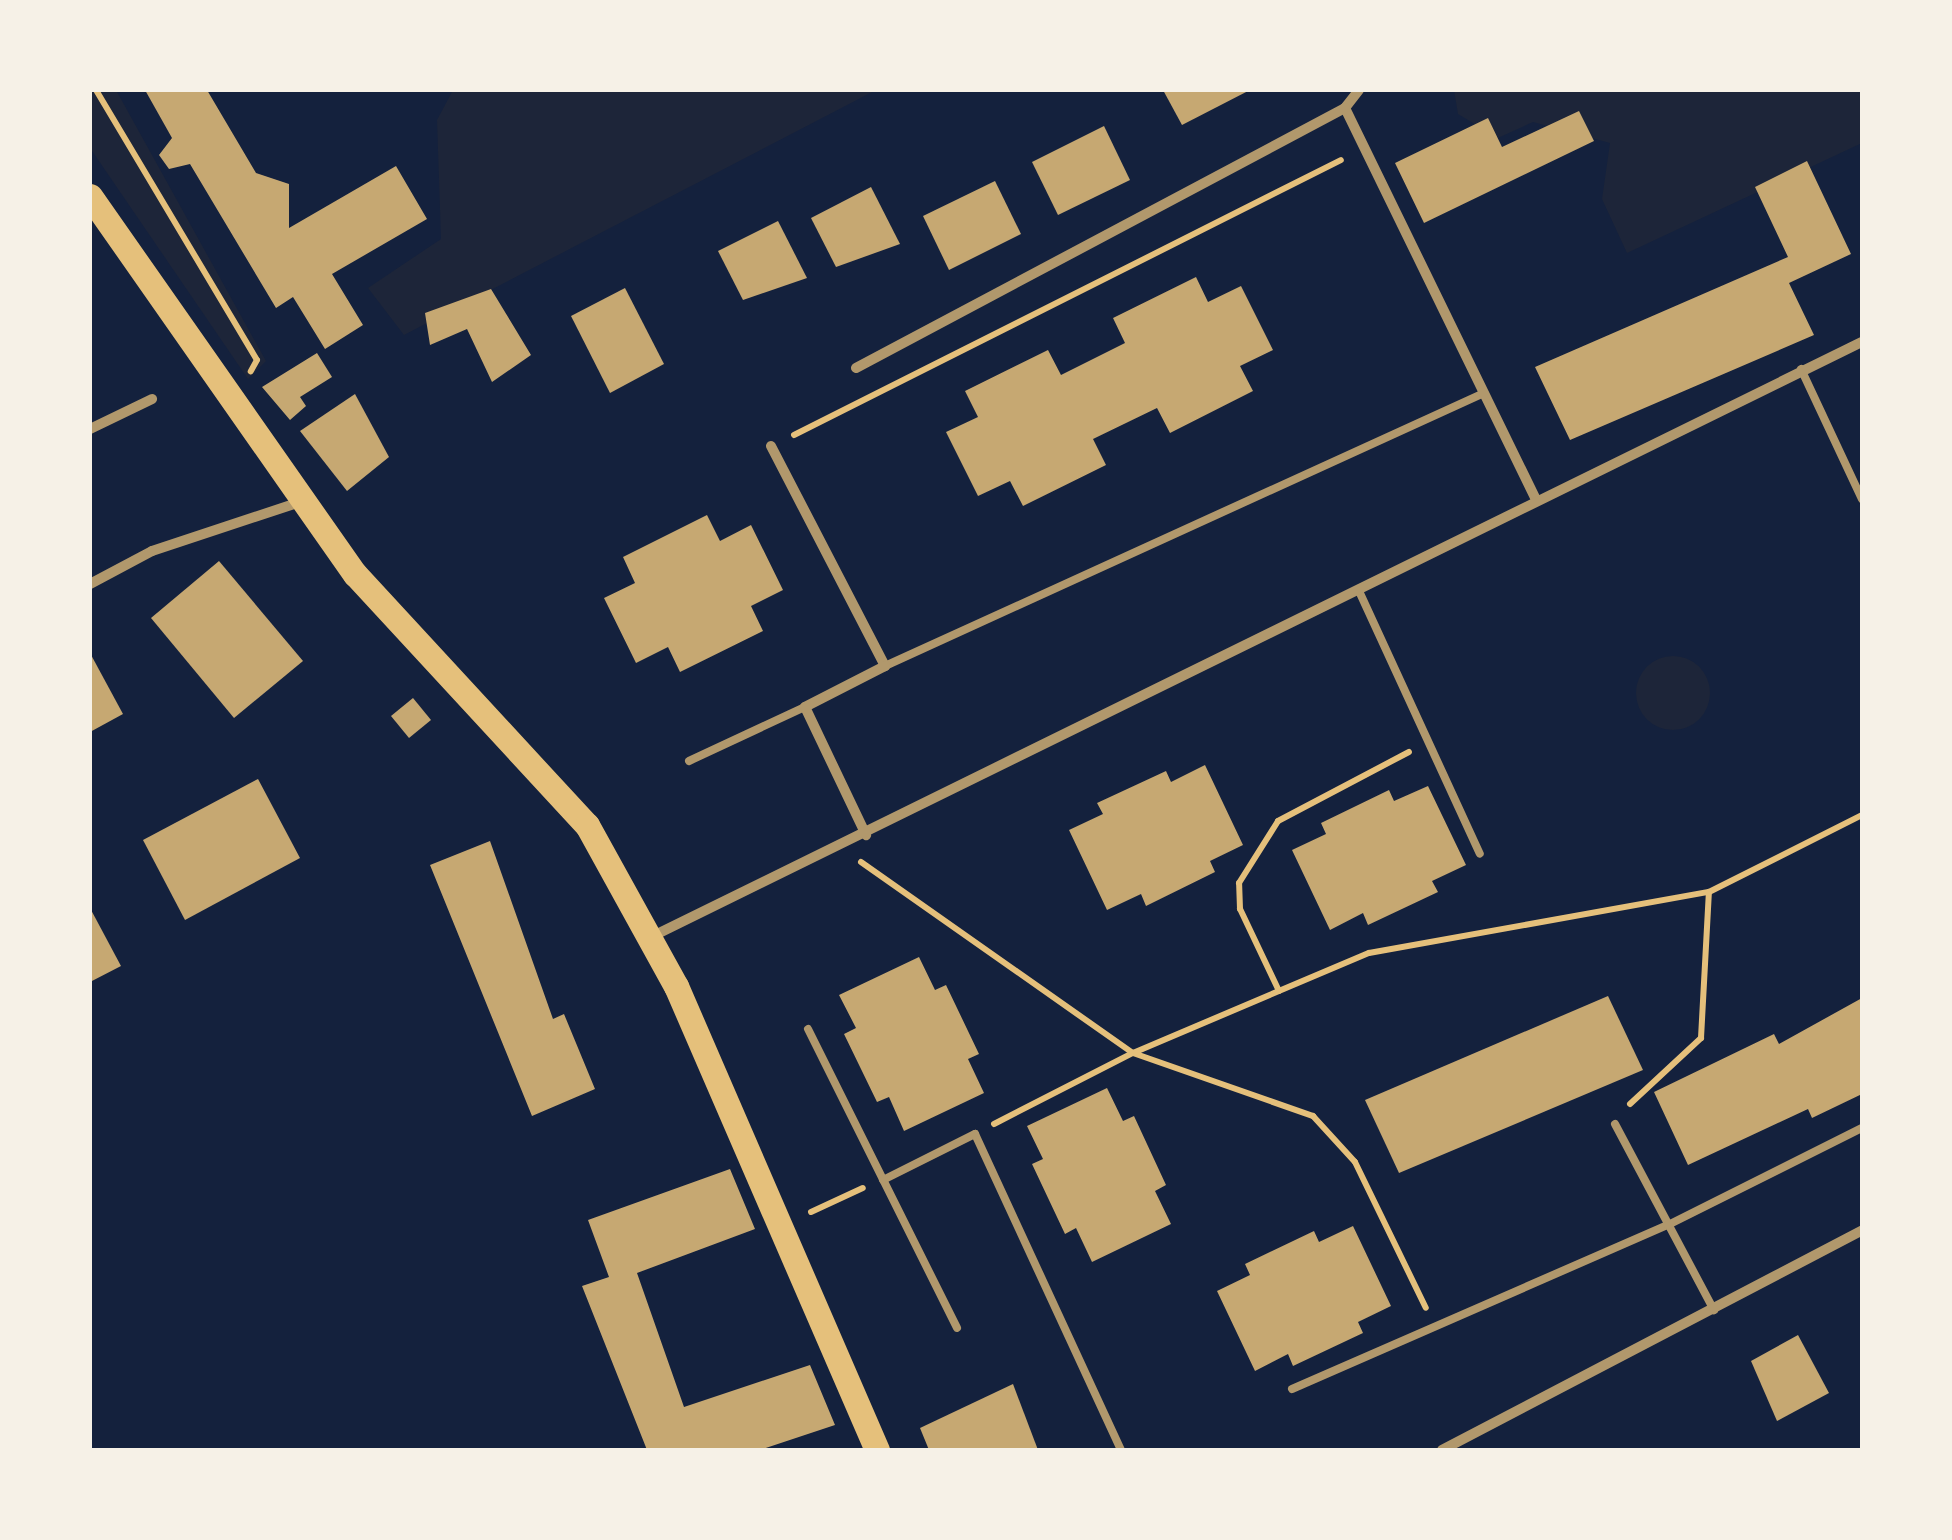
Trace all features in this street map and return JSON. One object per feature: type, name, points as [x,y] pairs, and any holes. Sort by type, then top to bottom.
[{"type":"main road","points":[[90,174],[150,276]]},
{"type":"main road","points":[[90,196],[150,276],[355,574],[587,825],[650,938],[782,1224],[877,1450]]},
{"type":"street","points":[[856,368],[1345,108],[1359,90]]},
{"type":"street","points":[[1345,108],[1537,501]]},
{"type":"street","points":[[650,938],[841,848],[1862,342]]},
{"type":"street","points":[[90,429],[152,399]]},
{"type":"street","points":[[771,446],[885,666],[805,707],[866,835]]},
{"type":"street","points":[[90,584],[152,550],[304,500]]},
{"type":"street","points":[[1442,1450],[1862,1230]]},
{"type":"lane","points":[[1801,369],[1862,499]]},
{"type":"lane","points":[[885,666],[1484,393]]},
{"type":"lane","points":[[1359,591],[1480,854]]},
{"type":"lane","points":[[689,761],[805,707]]},
{"type":"lane","points":[[808,1029],[957,1328]]},
{"type":"lane","points":[[1615,1124],[1714,1310]]},
{"type":"lane","points":[[1292,1389],[1668,1225],[1862,1128]]},
{"type":"lane","points":[[884,1180],[975,1134],[1121,1450]]},
{"type":"path","points":[[96,90],[257,360],[234,398]]},
{"type":"path","points":[[771,446],[1364,149]]},
{"type":"path","points":[[1279,991],[1240,909],[1250,862],[1278,821],[1428,742]]},
{"type":"path","points":[[975,1134],[1133,1053],[1369,953],[1709,892],[1862,815]]},
{"type":"path","points":[[841,848],[1133,1053],[1313,1116],[1355,1162],[1436,1327]]},
{"type":"path","points":[[1615,1124],[1650,1078],[1701,1038],[1709,892]]},
{"type":"path","points":[[782,1224],[884,1180]]},
{"type":"shaded area","points":[[90,90],[116,90],[266,361],[248,379],[90,148]]},
{"type":"shaded area","points":[[453,90],[876,90],[404,335],[368,288],[441,239],[437,120]]},
{"type":"shaded area","points":[[1454,90],[1862,90],[1862,143],[1627,253],[1602,199],[1610,143],[1533,122],[1498,138],[1458,114]]},
{"type":"shaded area","points":[[1673,656],[1699,667],[1710,693],[1699,719],[1673,730],[1647,719],[1636,693],[1647,667]]},
{"type":"building","points":[[145,90],[207,90],[256,173],[289,184],[289,228],[396,166],[427,219],[332,274],[363,325],[325,349],[293,297],[276,308],[190,164],[169,169],[159,155],[172,138]]},
{"type":"building","points":[[1163,90],[1250,90],[1182,125]]},
{"type":"building","points":[[1579,111],[1594,141],[1424,223],[1395,163],[1488,118],[1502,147]]},
{"type":"building","points":[[1104,126],[1130,180],[1058,215],[1032,162]]},
{"type":"building","points":[[1807,161],[1851,254],[1789,283],[1814,335],[1570,440],[1535,367],[1788,257],[1755,187]]},
{"type":"building","points":[[995,181],[1021,234],[949,270],[923,216]]},
{"type":"building","points":[[871,187],[900,244],[836,267],[811,218]]},
{"type":"building","points":[[778,221],[807,278],[743,300],[718,251]]},
{"type":"building","points":[[1196,277],[1208,302],[1241,286],[1273,350],[1240,366],[1253,391],[1170,433],[1157,408],[1093,439],[1106,465],[1023,506],[1010,481],[978,496],[946,432],[978,417],[965,391],[1048,350],[1061,375],[1125,343],[1113,318]]},
{"type":"building","points":[[625,288],[664,364],[610,393],[571,316]]},
{"type":"building","points":[[491,289],[531,355],[492,382],[467,329],[430,345],[425,313]]},
{"type":"building","points":[[317,353],[332,377],[300,397],[306,406],[290,420],[262,387]]},
{"type":"building","points":[[355,394],[389,457],[347,491],[300,431]]},
{"type":"building","points":[[707,515],[720,541],[751,525],[783,590],[751,606],[763,631],[680,672],[668,647],[636,663],[604,598],[635,583],[623,557]]},
{"type":"building","points":[[219,561],[303,661],[234,718],[151,618]]},
{"type":"building","points":[[90,653],[123,714],[90,732]]},
{"type":"building","points":[[413,698],[431,720],[409,738],[391,716]]},
{"type":"building","points":[[1205,765],[1243,845],[1210,861],[1215,872],[1146,906],[1141,894],[1107,910],[1069,830],[1103,814],[1097,803],[1166,771],[1171,782]]},
{"type":"building","points":[[258,779],[300,858],[185,920],[143,840]]},
{"type":"building","points":[[1428,786],[1466,865],[1432,881],[1438,892],[1368,925],[1363,913],[1330,930],[1292,850],[1326,834],[1321,823],[1389,790],[1394,801]]},
{"type":"building","points":[[490,841],[553,1019],[564,1014],[595,1089],[532,1116],[430,865]]},
{"type":"building","points":[[90,908],[121,966],[90,982]]},
{"type":"building","points":[[919,957],[935,990],[946,985],[979,1054],[968,1059],[984,1093],[904,1131],[889,1097],[877,1102],[844,1034],[856,1028],[839,995]]},
{"type":"building","points":[[1608,996],[1643,1070],[1399,1173],[1365,1100]]},
{"type":"building","points":[[1862,998],[1862,1094],[1812,1118],[1808,1109],[1688,1165],[1654,1092],[1774,1034],[1779,1044]]},
{"type":"building","points":[[1107,1088],[1123,1121],[1134,1116],[1166,1185],[1155,1191],[1171,1224],[1092,1262],[1076,1228],[1065,1234],[1032,1164],[1043,1159],[1027,1126]]},
{"type":"building","points":[[730,1169],[755,1229],[637,1273],[684,1407],[810,1365],[835,1425],[760,1450],[647,1450],[582,1286],[609,1277],[588,1220]]},
{"type":"building","points":[[1353,1226],[1391,1306],[1358,1322],[1363,1333],[1293,1366],[1288,1354],[1255,1371],[1217,1291],[1250,1275],[1245,1264],[1314,1231],[1319,1242]]},
{"type":"building","points":[[1798,1335],[1829,1393],[1777,1421],[1751,1361]]},
{"type":"building","points":[[1013,1384],[1038,1450],[929,1450],[920,1428]]}]
